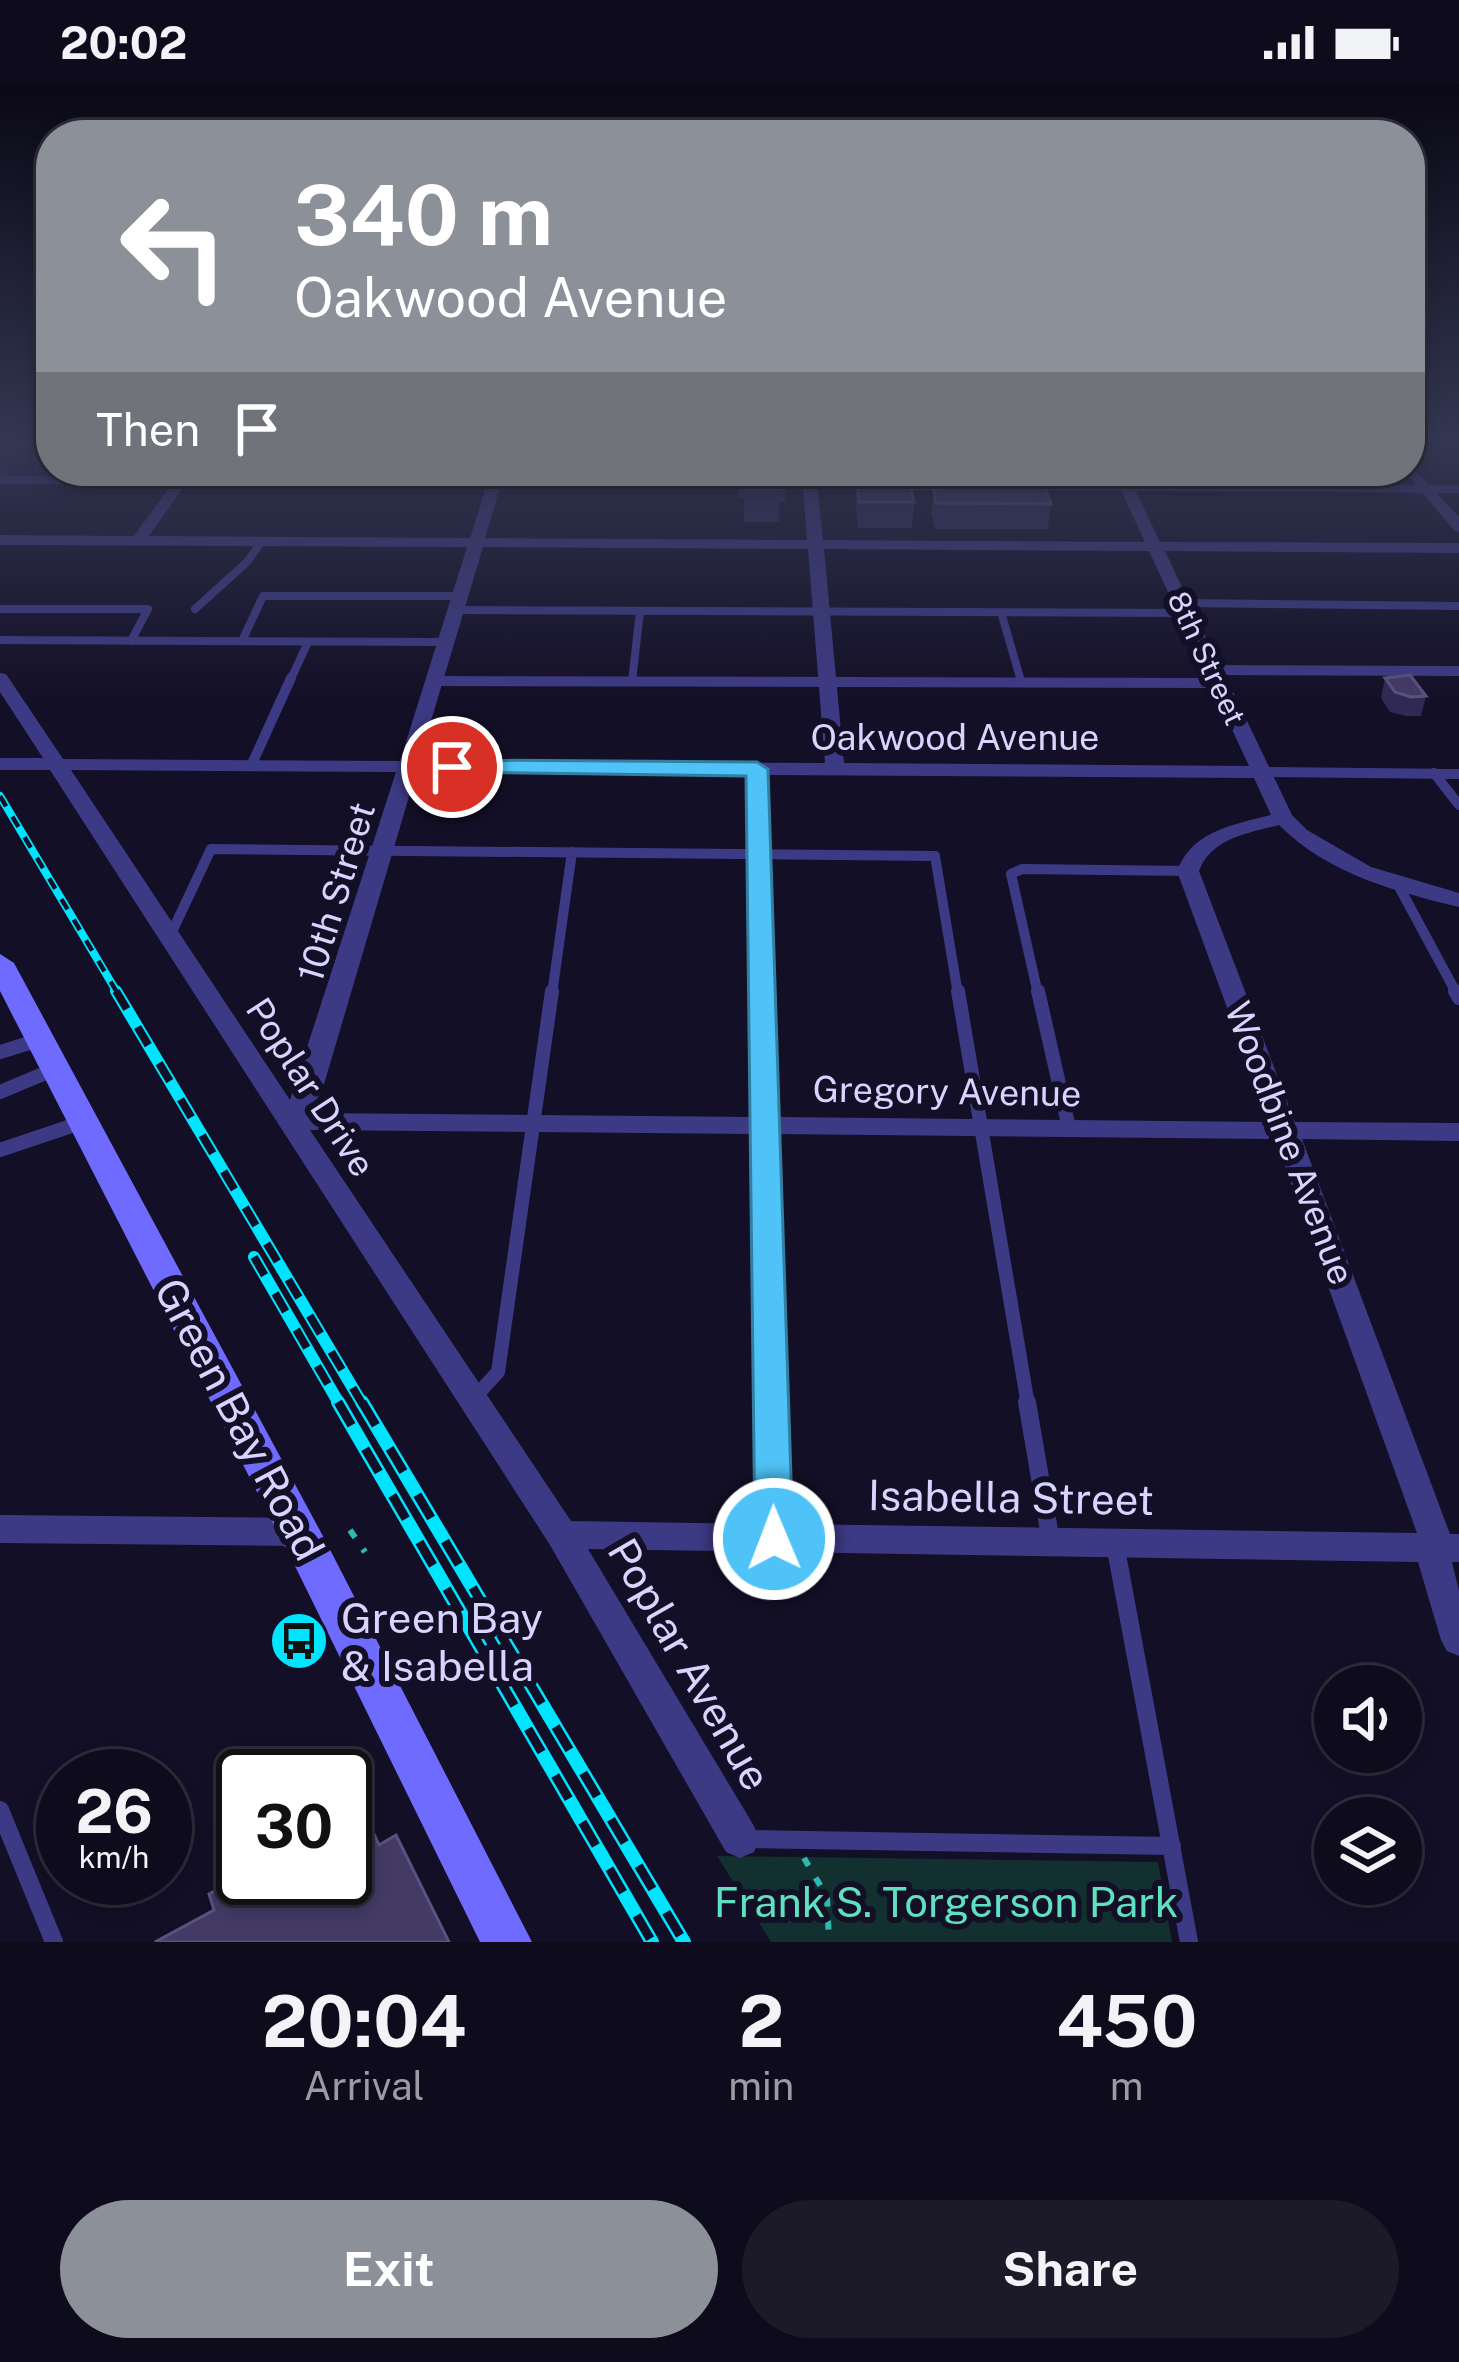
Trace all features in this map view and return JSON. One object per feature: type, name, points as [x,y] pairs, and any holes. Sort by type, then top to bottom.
[{"type":"main road","name":"Green Bay Road","points":[[5,984],[48,1054],[299,1532],[506,1942]]},
{"type":"street","points":[[139,540],[148,528]]},
{"type":"street","name":"10th Street","points":[[290,1120],[309,1091],[480,528]]},
{"type":"street","points":[[815,528],[835,770]]},
{"type":"street","name":"8th Street","points":[[1146,528],[1283,818]]},
{"type":"street","points":[[0,540],[1459,548]]},
{"type":"street","points":[[1216,676],[1459,671]]},
{"type":"street","name":"Poplar Drive","points":[[0,678],[562,1535]]},
{"type":"street","name":"Oakwood Avenue","points":[[0,764],[1263,776]]},
{"type":"street","points":[[757,769],[774,1539]]},
{"type":"street","points":[[1188,871],[1190,859],[1204,843],[1283,818],[1315,846],[1397,884],[1459,900]]},
{"type":"street","name":"Woodbine Avenue","points":[[1188,871],[1443,1540],[1436,1574],[1459,1640]]},
{"type":"street","name":"Gregory Avenue","points":[[290,1120],[1459,1132]]},
{"type":"street","points":[[0,1529],[299,1532]]},
{"type":"street","name":"Isabella Street","points":[[562,1535],[1052,1543],[1443,1540]]},
{"type":"street","name":"Poplar Avenue","points":[[562,1535],[740,1839]]},
{"type":"lane","points":[[195,609],[205,591],[245,568],[262,541]]},
{"type":"lane","points":[[242,641],[263,596],[640,611],[1001,612],[1459,605]]},
{"type":"lane","points":[[0,609],[148,610],[131,641]]},
{"type":"lane","points":[[632,681],[640,611]]},
{"type":"lane","points":[[1001,612],[1021,682]]},
{"type":"lane","points":[[0,640],[447,642]]},
{"type":"lane","points":[[251,766],[308,642]]},
{"type":"lane","points":[[435,680],[1021,682],[1216,676]]},
{"type":"lane","points":[[1434,773],[1459,805]]},
{"type":"lane","points":[[1263,776],[1459,774]]},
{"type":"lane","points":[[170,937],[211,849],[935,856],[1052,1543]]},
{"type":"lane","points":[[472,1399],[498,1372],[572,852]]},
{"type":"lane","points":[[1069,1128],[1011,874],[1022,868],[1188,871]]},
{"type":"lane","points":[[1397,884],[1459,998]]},
{"type":"lane","points":[[0,1052],[48,1054]]},
{"type":"lane","points":[[0,1092],[48,1054]]},
{"type":"lane","points":[[0,1150],[83,1122]]},
{"type":"lane","points":[[1115,1543],[1190,1942]]},
{"type":"lane","points":[[0,1810],[54,1942]]},
{"type":"lane","points":[[740,1839],[1172,1846]]},
{"type":"path","points":[[350,1530],[365,1552]]},
{"type":"path","points":[[787,1842],[817,1870],[828,1900],[829,1942]]},
{"type":"green space","name":"Frank S. Torgerson Park","points":[[717,1856],[1158,1862],[1172,1942],[771,1942]]},
{"type":"building","points":[[1410,675],[1426,696],[1395,692],[1385,678]]},
{"type":"building","points":[[372,1829],[379,1845],[396,1835],[449,1942],[155,1942],[214,1910],[209,1894],[216,1890],[216,1905],[372,1905]]},
{"type":"railway","points":[[0,796],[118,994]]},
{"type":"railway","points":[[116,991],[363,1405]]},
{"type":"railway","points":[[254,1257],[340,1405]]},
{"type":"railway","points":[[338,1402],[652,1942]]},
{"type":"railway","points":[[362,1402],[684,1942]]},
{"type":"place","name":"Green Bay & Isabella","points":[[299,1641]]},
{"type":"route","points":[[452,767],[757,769],[774,1539]]}]
